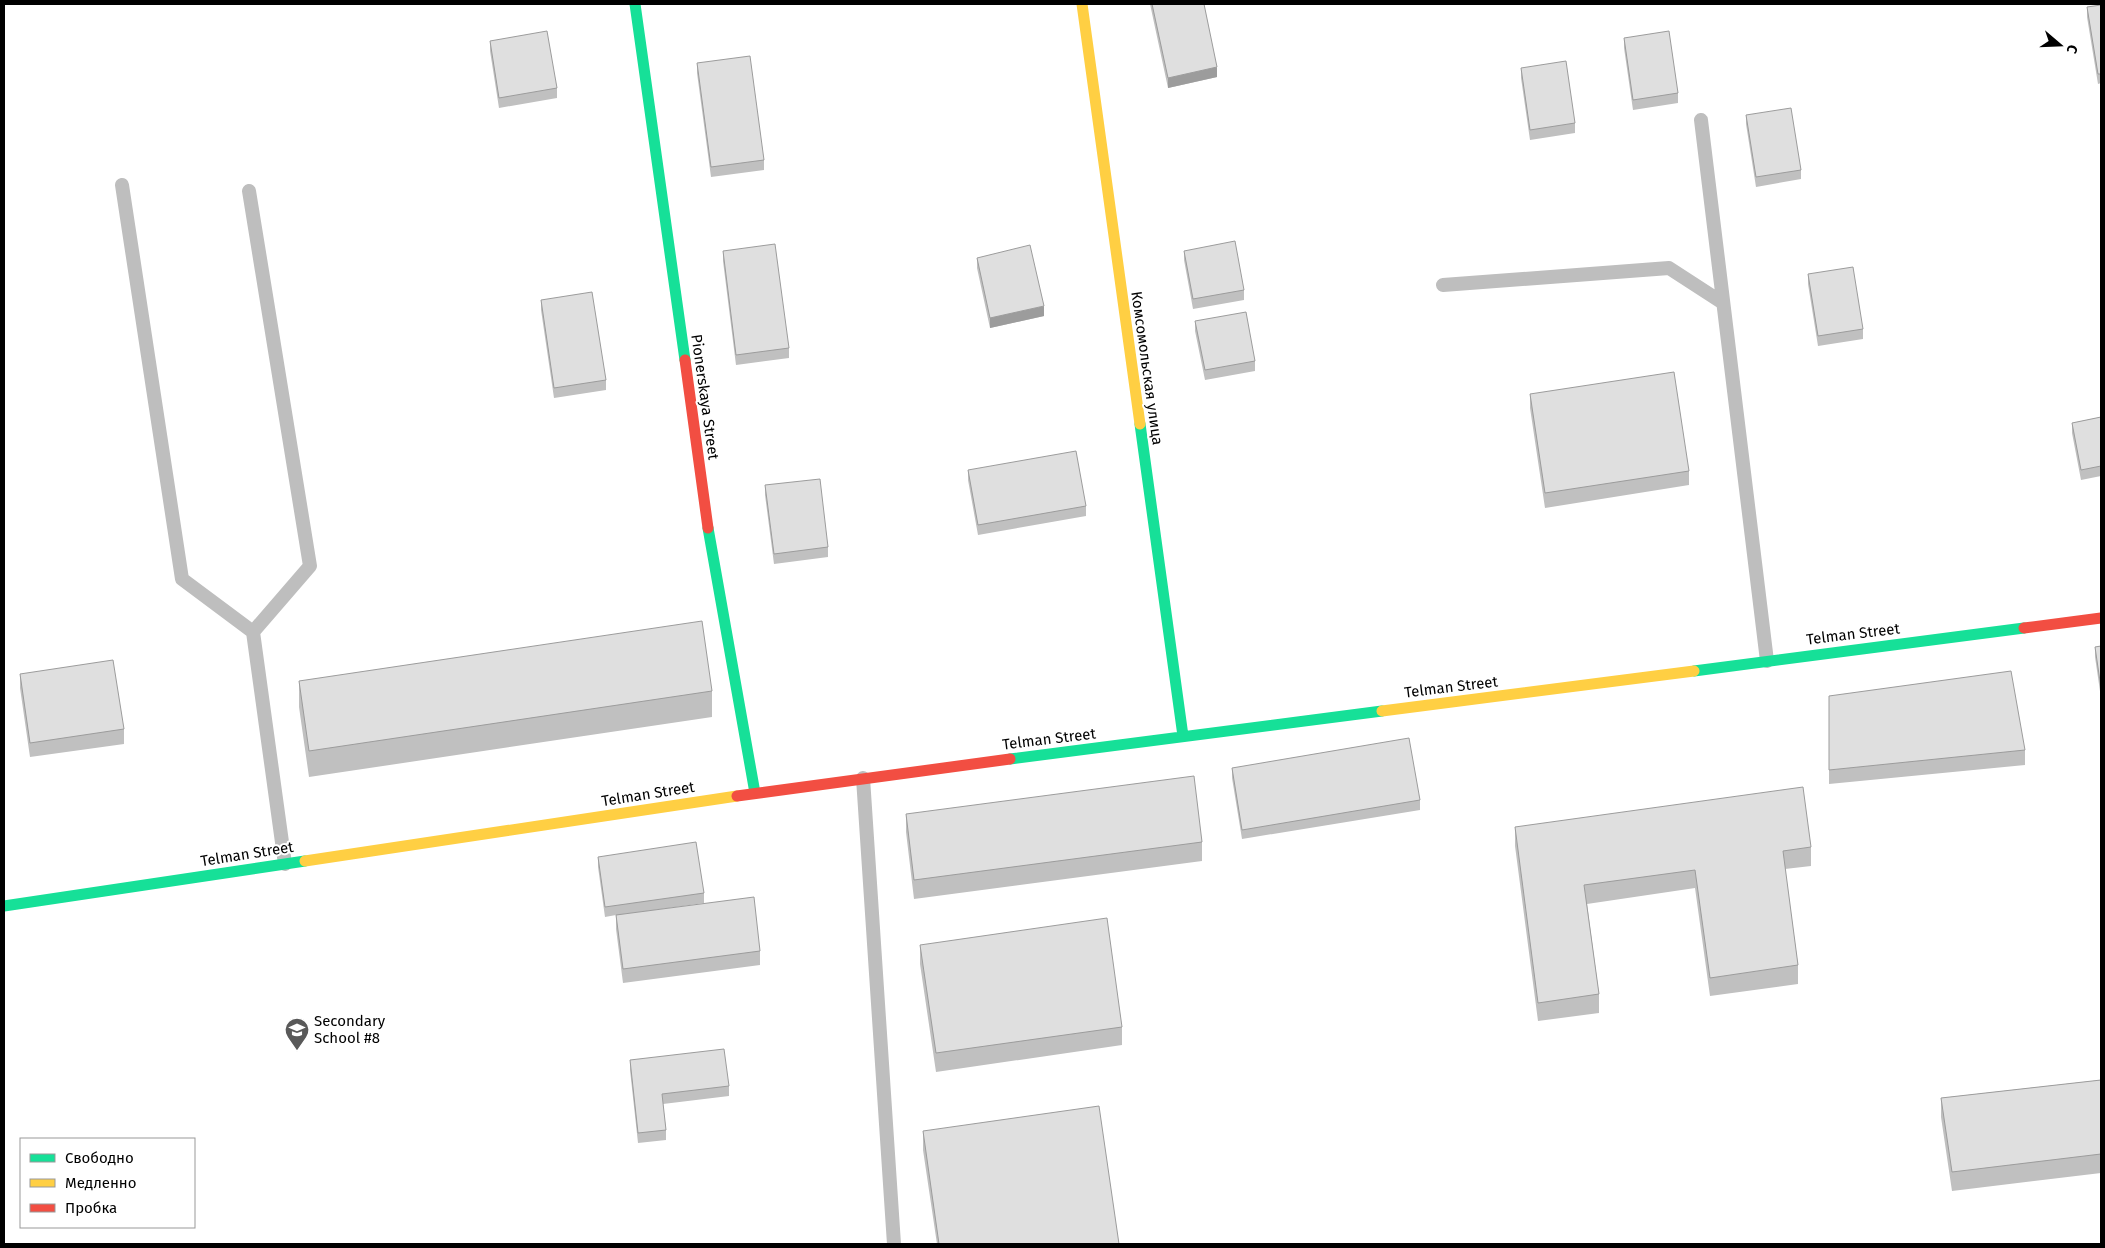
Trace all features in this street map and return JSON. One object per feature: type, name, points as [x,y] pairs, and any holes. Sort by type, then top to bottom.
[{"type":"street","name":"Pionerskaya Street","points":[[635,4],[712,554],[755,793]]},
{"type":"street","name":"Комсомольская улица","points":[[1082,4],[1183,736]]},
{"type":"street","name":"Telman Street","points":[[4,906],[863,778],[2101,618]]},
{"type":"lane","points":[[1701,120],[1767,661]]},
{"type":"lane","points":[[122,186],[182,579],[253,632],[286,864]]},
{"type":"lane","points":[[249,191],[310,566],[253,632]]},
{"type":"lane","points":[[1443,285],[1669,268],[1723,303]]},
{"type":"lane","points":[[863,778],[894,1244]]},
{"type":"building","points":[[1152,4],[1204,4],[1217,67],[1168,78]]},
{"type":"building","points":[[2101,5],[2101,74],[2098,74],[2087,7]]},
{"type":"building","points":[[547,31],[557,88],[499,98],[490,41]]},
{"type":"building","points":[[1669,31],[1678,93],[1633,100],[1624,38]]},
{"type":"building","points":[[750,56],[764,160],[711,167],[697,63]]},
{"type":"building","points":[[1566,61],[1575,123],[1530,130],[1521,68]]},
{"type":"building","points":[[1791,108],[1801,170],[1756,177],[1746,115]]},
{"type":"building","points":[[1235,241],[1244,290],[1193,299],[1184,251]]},
{"type":"building","points":[[775,244],[789,348],[736,355],[723,251]]},
{"type":"building","points":[[1030,245],[1044,306],[990,318],[977,258]]},
{"type":"building","points":[[1853,267],[1863,329],[1818,336],[1808,274]]},
{"type":"building","points":[[592,292],[606,380],[554,388],[541,300]]},
{"type":"building","points":[[1246,312],[1255,361],[1205,370],[1195,321]]},
{"type":"building","points":[[1674,372],[1689,471],[1545,493],[1530,394]]},
{"type":"building","points":[[2101,417],[2101,466],[2081,470],[2072,423]]},
{"type":"building","points":[[1076,451],[1086,506],[978,525],[968,470]]},
{"type":"building","points":[[820,479],[828,547],[774,554],[765,485]]},
{"type":"building","points":[[702,621],[712,691],[309,751],[299,681]]},
{"type":"building","points":[[2101,646],[2101,688],[2095,647]]},
{"type":"building","points":[[113,660],[124,729],[30,743],[20,674]]},
{"type":"building","points":[[2011,671],[2025,750],[1829,770],[1829,696]]},
{"type":"building","points":[[1409,738],[1420,800],[1242,830],[1232,768]]},
{"type":"building","points":[[1194,776],[1202,842],[914,880],[906,814]]},
{"type":"building","points":[[1803,787],[1811,847],[1783,851],[1798,965],[1710,978],[1695,870],[1584,885],[1599,994],[1538,1003],[1515,827]]},
{"type":"building","points":[[696,842],[704,893],[605,907],[598,857]]},
{"type":"building","points":[[754,897],[760,951],[623,969],[616,915]]},
{"type":"building","points":[[1107,918],[1122,1027],[936,1053],[920,945]]},
{"type":"building","points":[[724,1049],[729,1086],[662,1094],[666,1130],[638,1133],[630,1060]]},
{"type":"building","points":[[2101,1080],[2101,1154],[1952,1172],[1941,1098]]},
{"type":"building","points":[[1099,1106],[1119,1244],[939,1244],[923,1131]]},
{"type":"traffic: fast","points":[[635,4],[685,360]]},
{"type":"traffic: fast","points":[[1140,424],[1183,736]]},
{"type":"traffic: fast","points":[[708,528],[755,793]]},
{"type":"traffic: fast","points":[[1694,671],[2024,628]]},
{"type":"traffic: fast","points":[[1010,759],[1382,711]]},
{"type":"traffic: fast","points":[[4,906],[305,861]]},
{"type":"traffic: slow","points":[[1082,4],[1140,424]]},
{"type":"traffic: slow","points":[[1382,711],[1694,671]]},
{"type":"traffic: slow","points":[[305,861],[737,796]]},
{"type":"traffic: jam","points":[[685,360],[708,528]]},
{"type":"traffic: jam","points":[[2024,628],[2101,618]]},
{"type":"traffic: jam","points":[[737,796],[1010,759]]},
{"type":"place","name":"Secondary School #8","points":[[297,1051]]}]
